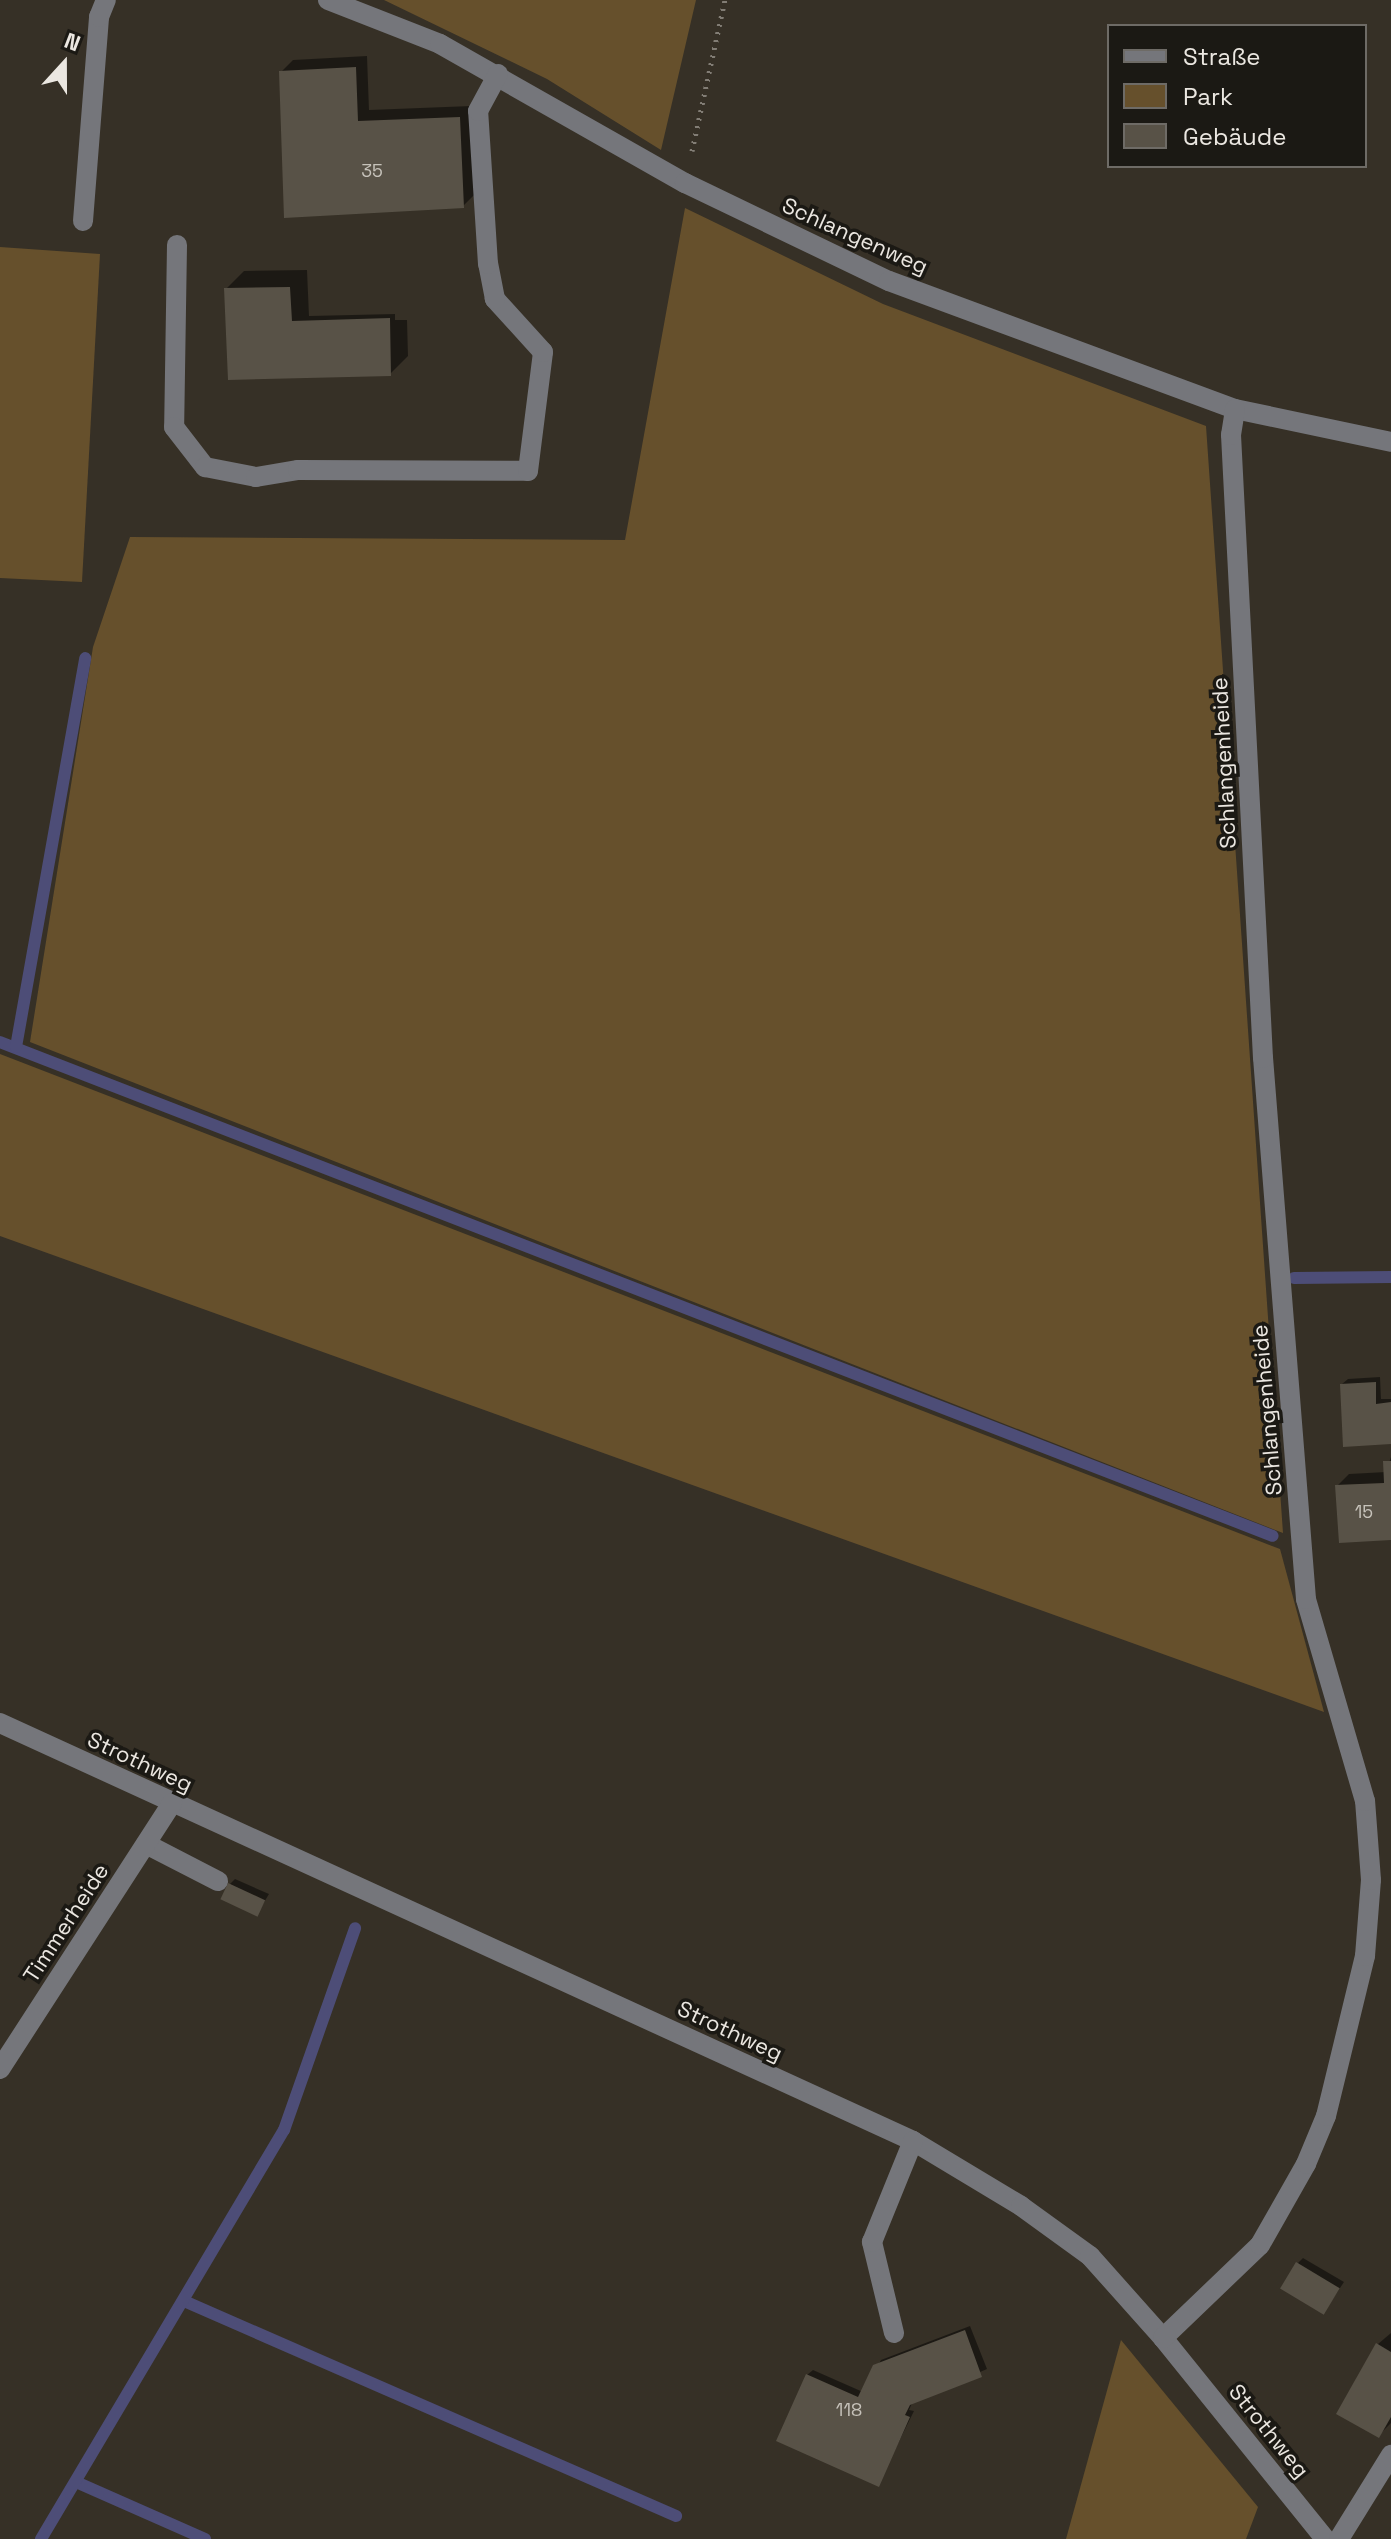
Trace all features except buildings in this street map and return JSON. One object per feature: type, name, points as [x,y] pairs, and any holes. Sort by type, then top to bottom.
[{"type":"street","points":[[83,221],[99,17],[106,0]]},
{"type":"street","name":"Schlangenweg","points":[[328,0],[440,44],[498,74],[685,183],[889,281],[1235,409],[1391,442]]},
{"type":"street","points":[[177,245],[174,427],[205,467],[256,477],[298,470],[528,471],[543,352],[495,299],[488,264],[478,111],[498,74]]},
{"type":"street","name":"Schlangenheide","points":[[1163,2338],[1260,2245],[1306,2164],[1326,2116],[1365,1956],[1371,1880],[1365,1801],[1306,1599],[1263,1058],[1231,435],[1235,409]]},
{"type":"street","name":"Strothweg","points":[[0,1723],[913,2141],[1021,2206],[1090,2256],[1163,2338],[1325,2539]]},
{"type":"street","name":"Timmerheide","points":[[0,2069],[172,1803]]},
{"type":"street","points":[[146,1844],[218,1881]]},
{"type":"street","points":[[894,2333],[872,2242],[913,2141]]},
{"type":"street","points":[[1339,2539],[1391,2455]]},
{"type":"path","points":[[685,183],[725,0]]},
{"type":"green space","points":[[384,0],[696,0],[661,150],[547,79]]},
{"type":"green space","points":[[685,208],[883,304],[1206,426],[1283,1533],[30,1042],[93,647],[130,537],[625,540]]},
{"type":"green space","points":[[0,247],[100,254],[82,582],[0,578]]},
{"type":"green space","points":[[0,1054],[1280,1549],[1324,1712],[0,1236]]},
{"type":"green space","points":[[1121,2340],[1258,2507],[1246,2539],[1066,2539]]},
{"type":"waterway","points":[[16,1047],[85,658]]},
{"type":"waterway","points":[[0,1042],[1273,1536]]},
{"type":"waterway","points":[[1294,1278],[1391,1277]]},
{"type":"waterway","points":[[41,2539],[284,2130],[355,1928]]},
{"type":"waterway","points":[[184,2301],[676,2516]]},
{"type":"waterway","points":[[76,2482],[205,2539]]}]
